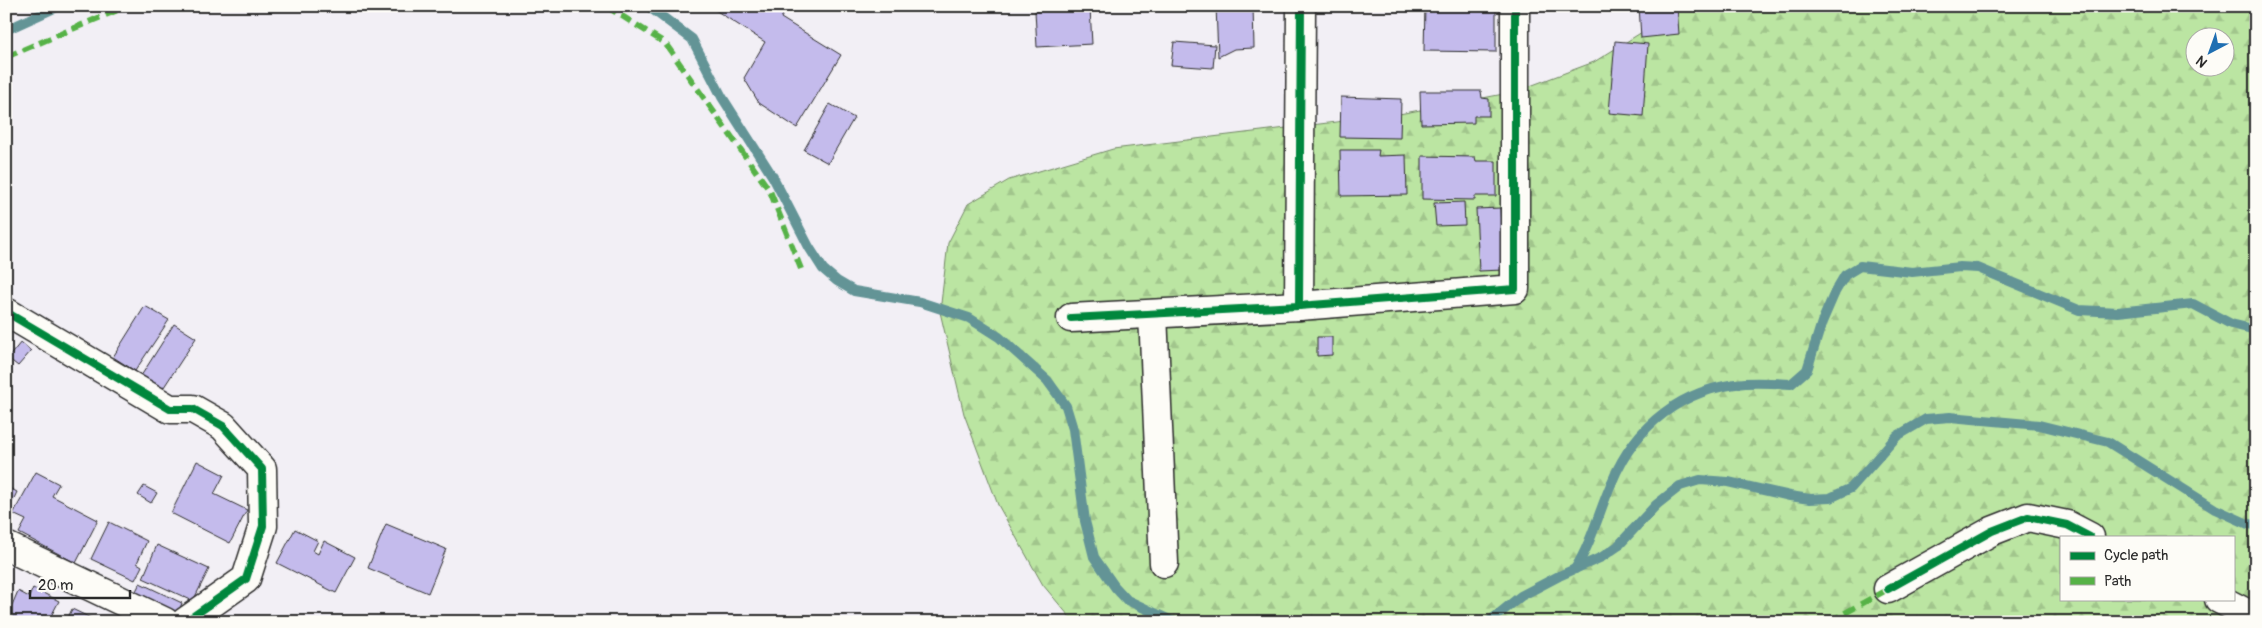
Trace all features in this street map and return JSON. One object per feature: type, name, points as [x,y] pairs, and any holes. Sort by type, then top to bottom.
[{"type":"street","points":[[1299,306],[1301,6]]},
{"type":"street","points":[[1071,318],[1299,306],[1515,289],[1515,6]]},
{"type":"street","points":[[6,312],[170,409],[193,409],[223,426],[262,469],[264,526],[246,579],[185,622]]},
{"type":"street","points":[[1153,314],[1164,563]]},
{"type":"street","points":[[1888,588],[1992,531],[2028,517],[2067,525],[2088,536]]},
{"type":"street","points":[[6,546],[165,622]]},
{"type":"street","points":[[2221,600],[2256,618]]},
{"type":"green space","points":[[1671,6],[2256,6],[2256,622],[1074,622],[1043,585],[998,505],[964,414],[940,312],[948,243],[968,204],[1009,180],[1113,149],[1394,115],[1514,92],[1594,62],[1655,24]]},
{"type":"building","points":[[709,6],[788,6],[781,18],[841,55],[797,128],[759,103],[744,78],[765,42]]},
{"type":"building","points":[[1216,6],[1253,6],[1254,48],[1234,49],[1218,57]]},
{"type":"building","points":[[1425,6],[1496,7],[1496,52],[1424,51]]},
{"type":"building","points":[[1639,6],[1677,6],[1679,34],[1641,38]]},
{"type":"building","points":[[1090,8],[1092,44],[1037,47],[1035,11]]},
{"type":"building","points":[[1615,41],[1648,44],[1643,116],[1609,113]]},
{"type":"building","points":[[1174,42],[1215,45],[1213,68],[1171,65]]},
{"type":"building","points":[[1420,91],[1481,91],[1482,98],[1489,99],[1489,116],[1474,116],[1474,123],[1421,124]]},
{"type":"building","points":[[1341,97],[1401,99],[1400,138],[1340,137]]},
{"type":"building","points":[[830,104],[854,118],[828,163],[804,150]]},
{"type":"building","points":[[1340,150],[1379,150],[1378,156],[1406,155],[1407,195],[1341,196]]},
{"type":"building","points":[[1422,156],[1475,157],[1476,161],[1496,161],[1496,196],[1475,196],[1475,200],[1422,199]]},
{"type":"building","points":[[1464,202],[1465,225],[1436,226],[1434,203]]},
{"type":"building","points":[[1500,208],[1503,270],[1479,271],[1476,209]]},
{"type":"building","points":[[145,306],[169,320],[135,371],[113,357]]},
{"type":"building","points":[[174,324],[196,338],[162,390],[141,376]]},
{"type":"building","points":[[1317,337],[1332,337],[1332,355],[1317,356]]},
{"type":"building","points":[[21,342],[31,351],[18,366],[8,358]]},
{"type":"building","points":[[197,461],[224,475],[214,494],[247,510],[230,543],[171,513]]},
{"type":"building","points":[[36,472],[59,484],[52,496],[98,520],[76,563],[19,533],[26,520],[13,514]]},
{"type":"building","points":[[6,486],[17,492],[6,515]]},
{"type":"building","points":[[144,486],[157,493],[151,503],[138,495]]},
{"type":"building","points":[[109,522],[147,541],[137,563],[142,566],[135,580],[91,559]]},
{"type":"building","points":[[386,524],[446,549],[428,593],[368,568]]},
{"type":"building","points":[[295,529],[318,541],[313,551],[318,554],[324,541],[355,557],[336,593],[277,563]]},
{"type":"building","points":[[157,545],[209,569],[193,601],[143,578]]},
{"type":"building","points":[[140,583],[182,603],[177,616],[134,595]]},
{"type":"building","points":[[33,588],[59,601],[48,622],[6,622],[6,602],[12,605],[18,591],[29,597]]},
{"type":"building","points":[[72,609],[99,622],[66,622]]},
{"type":"waterway","points":[[6,30],[59,6]]},
{"type":"waterway","points":[[648,6],[692,39],[722,97],[773,177],[809,247],[823,269],[837,281],[854,291],[920,302],[969,318],[999,337],[1047,380],[1066,406],[1073,429],[1085,521],[1094,557],[1115,587],[1127,600],[1174,622]]},
{"type":"waterway","points":[[1575,569],[1586,548],[1607,493],[1622,462],[1634,443],[1648,427],[1682,401],[1722,386],[1745,383],[1791,384],[1807,370],[1822,322],[1835,292],[1845,275],[1860,266],[1912,272],[1960,267],[1978,268],[2079,310],[2118,312],[2193,304],[2231,324],[2256,330]]},
{"type":"waterway","points":[[1489,622],[1521,596],[1559,576],[1602,557],[1618,546],[1656,505],[1680,486],[1700,480],[1728,482],[1790,496],[1810,499],[1830,498],[1851,488],[1897,436],[1926,419],[1950,417],[2039,425],[2108,442],[2215,509],[2248,524],[2256,525]]},
{"type":"marked path","points":[[6,57],[127,6]]},
{"type":"marked path","points":[[606,6],[665,43],[770,191],[801,269]]},
{"type":"marked path","points":[[1829,622],[1888,589]]},
{"type":"cycle path","points":[[1299,306],[1301,6]]},
{"type":"cycle path","points":[[1071,318],[1299,306],[1515,289],[1515,6]]},
{"type":"cycle path","points":[[6,312],[170,409],[193,409],[223,426],[262,469],[263,526],[246,579],[185,622]]},
{"type":"cycle path","points":[[1888,589],[1992,531],[2028,517],[2067,525],[2088,536]]}]
